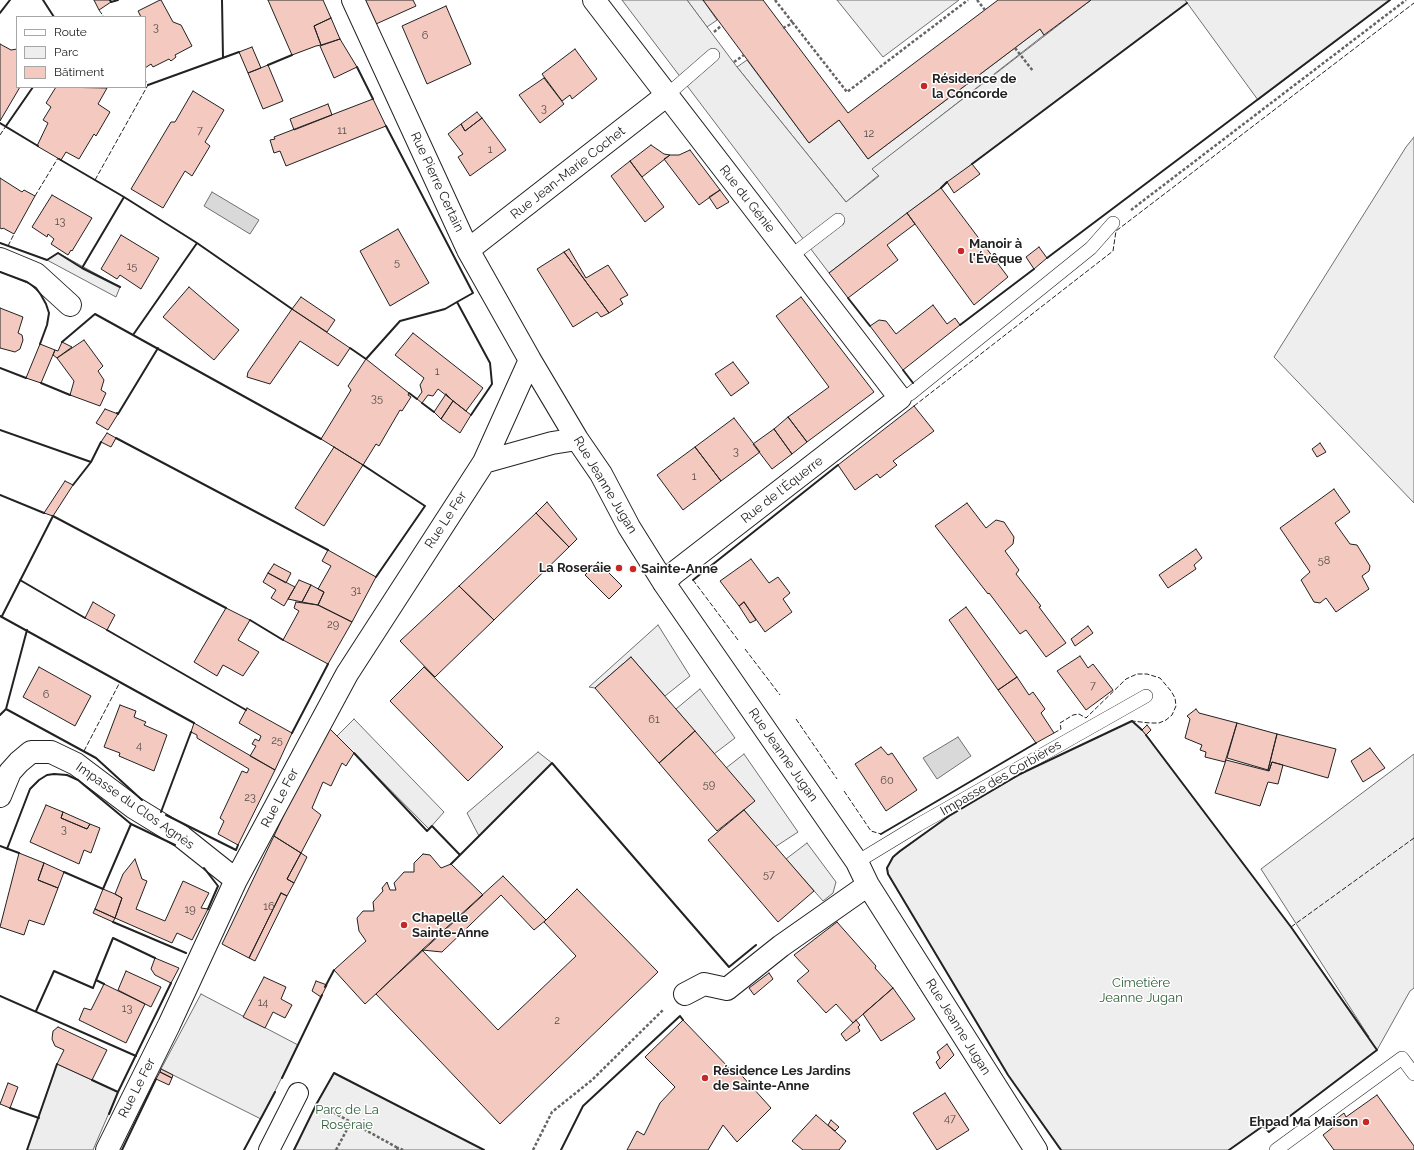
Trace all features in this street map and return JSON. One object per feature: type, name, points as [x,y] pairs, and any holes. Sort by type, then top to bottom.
[{"type":"street","name":"Rue Pierre Certain","points":[[353,0],[468,250],[530,360]]},
{"type":"street","name":"Rue du Génie","points":[[594,0],[900,398]]},
{"type":"street","name":"Rue Jean-Marie Cochet","points":[[468,250],[667,95]]},
{"type":"street","points":[[0,259],[36,274],[70,305]]},
{"type":"street","name":"Rue Jeanne Jugan","points":[[530,360],[577,439],[601,474],[629,527],[664,583],[857,862],[868,885],[1036,1150]]},
{"type":"street","name":"Rue Le Fer","points":[[107,1150],[169,1025],[236,880],[347,674],[484,462],[530,360]]},
{"type":"street","name":"Rue de l'Équerre","points":[[664,583],[674,573],[900,398]]},
{"type":"street","points":[[484,462],[552,443],[577,439]]},
{"type":"street","name":"Impasse du Clos Agnès","points":[[0,796],[10,772],[19,762],[31,752],[51,752],[76,764],[133,807],[182,837],[236,880]]},
{"type":"street","points":[[685,994],[704,984],[727,989],[781,946],[868,885]]},
{"type":"street","points":[[269,1150],[298,1093]]},
{"type":"lane","points":[[667,95],[713,55]]},
{"type":"lane","points":[[791,256],[838,220]]},
{"type":"lane","points":[[900,398],[910,394],[1091,248],[1113,223]]},
{"type":"lane","name":"Impasse des Corbières","points":[[857,862],[918,825],[1146,696]]},
{"type":"lane","points":[[1276,1150],[1402,1058],[1414,1074]]},
{"type":"path","points":[[777,1],[847,92],[968,0]]},
{"type":"path","points":[[977,0],[985,10]]},
{"type":"path","points":[[1113,223],[1406,0]]},
{"type":"path","points":[[783,28],[793,23]]},
{"type":"path","points":[[1015,48],[1033,71]]},
{"type":"path","points":[[533,1150],[552,1112],[592,1080],[679,994],[685,994]]},
{"type":"path","points":[[298,1093],[398,1149],[403,1150]]},
{"type":"path","points":[[336,1150],[351,1122]]},
{"type":"green space","points":[[687,0],[703,0],[717,20],[707,27]]},
{"type":"green space","points":[[837,0],[959,0],[883,57]]},
{"type":"green space","points":[[1185,0],[1390,0],[1258,100]]},
{"type":"green space","points":[[1040,29],[1044,35],[873,169],[879,175],[846,202],[737,67],[747,60],[809,143],[839,120],[868,159]]},
{"type":"green space","points":[[1414,137],[1414,503],[1274,357],[1406,147]]},
{"type":"green space","points":[[658,625],[690,676],[665,696],[631,657],[595,688],[589,687]]},
{"type":"green space","points":[[700,689],[735,738],[714,754],[676,709]]},
{"type":"green space","name":"Cimetière Jeanne Jugan","points":[[1132,721],[1142,730],[1291,927],[1369,1037],[1261,869],[1414,754],[1414,988],[1410,991],[1377,1050],[1269,1132],[1263,1126],[1229,1150],[1061,1150],[1008,1075],[888,874],[887,868],[893,857],[949,816],[1020,774]]},
{"type":"green space","points":[[744,754],[798,832],[775,847],[744,810],[754,801],[726,768]]},
{"type":"green space","points":[[807,843],[836,882],[833,893],[823,901],[786,859]]},
{"type":"green space","name":"Parc de La Roseraie","points":[[334,1073],[484,1150],[294,1150],[317,1103]]},
{"type":"shaded area","points":[[622,0],[687,0],[737,67],[846,202],[879,176],[872,169],[1091,0],[1185,0],[1187,3],[829,273]]},
{"type":"shaded area","points":[[212,192],[259,220],[250,234],[204,206]]},
{"type":"shaded area","points":[[58,253],[120,287],[116,297],[47,260]]},
{"type":"shaded area","points":[[354,719],[444,812],[429,829],[337,736]]},
{"type":"shaded area","points":[[958,737],[971,756],[937,779],[923,758]]},
{"type":"shaded area","points":[[538,752],[552,763],[479,836],[467,813]]},
{"type":"shaded area","points":[[201,994],[298,1045],[261,1119],[161,1069]]},
{"type":"shaded area","points":[[57,1064],[118,1092],[93,1150],[27,1150]]},
{"type":"building","points":[[94,0],[110,0],[111,2],[99,10]]},
{"type":"building","points":[[161,0],[173,22],[181,25],[192,46],[175,55],[176,57],[171,61],[169,59],[153,67],[151,64],[146,67],[146,16],[140,16],[138,11]]},
{"type":"building","points":[[268,0],[323,0],[331,18],[314,26],[321,45],[292,55]]},
{"type":"building","points":[[365,0],[413,0],[416,6],[376,24]]},
{"type":"building","name":"Résidence de la Concorde","points":[[703,0],[763,0],[848,113],[998,0],[1091,0],[1044,35],[1040,29],[868,159],[839,120],[809,143]]},
{"type":"building","points":[[446,6],[471,64],[427,84],[402,26]]},
{"type":"building","points":[[331,18],[340,39],[321,45],[314,26]]},
{"type":"building","points":[[340,39],[357,67],[334,78],[320,46]]},
{"type":"building","points":[[0,44],[11,50],[16,49],[16,88],[19,88],[0,121]]},
{"type":"building","points":[[252,47],[261,68],[248,73],[239,52]]},
{"type":"building","points":[[575,49],[597,79],[572,99],[570,95],[562,101],[542,74]]},
{"type":"building","points":[[268,65],[283,101],[263,109],[248,73]]},
{"type":"building","points":[[544,78],[564,104],[540,123],[519,95]]},
{"type":"building","points":[[55,88],[107,88],[98,104],[110,112],[96,136],[94,134],[79,159],[66,152],[61,160],[37,146],[48,123],[43,120],[51,107],[46,103]]},
{"type":"building","points":[[193,91],[224,110],[205,142],[210,146],[192,176],[185,171],[163,208],[131,189],[171,122],[175,122]]},
{"type":"building","points":[[373,99],[386,126],[286,166],[280,151],[274,153],[270,140],[275,139],[274,137]]},
{"type":"building","points":[[328,104],[332,115],[294,130],[290,119]]},
{"type":"building","points":[[477,112],[482,118],[465,131],[461,124]]},
{"type":"building","points":[[482,118],[506,150],[470,176],[458,157],[463,154],[448,134],[461,124],[465,131]]},
{"type":"building","points":[[651,145],[664,154],[670,155],[642,177],[630,161]]},
{"type":"building","points":[[690,150],[720,190],[699,205],[664,159],[670,155],[679,155]]},
{"type":"building","points":[[630,161],[664,207],[645,222],[611,176]]},
{"type":"building","points":[[972,164],[980,174],[954,193],[947,182]]},
{"type":"building","points":[[0,178],[22,192],[24,190],[35,196],[14,234],[0,228]]},
{"type":"building","name":"Manoir à l'Évêque","points":[[941,188],[1008,277],[974,305],[907,213]]},
{"type":"building","points":[[720,190],[729,202],[717,209],[709,197]]},
{"type":"building","points":[[52,195],[92,218],[68,255],[51,244],[54,239],[48,234],[47,237],[32,227]]},
{"type":"building","points":[[907,213],[915,224],[887,245],[898,260],[848,298],[829,273]]},
{"type":"building","points":[[398,229],[429,283],[390,306],[360,251]]},
{"type":"building","points":[[121,235],[159,258],[141,289],[120,275],[117,279],[101,269]]},
{"type":"building","points":[[1039,247],[1047,258],[1034,269],[1026,257]]},
{"type":"building","points":[[569,249],[586,278],[608,265],[628,295],[620,299],[623,304],[609,313],[564,252]]},
{"type":"building","points":[[564,252],[609,313],[601,317],[597,312],[573,327],[537,269]]},
{"type":"building","points":[[189,287],[239,330],[214,360],[163,317]]},
{"type":"building","points":[[301,297],[335,320],[327,332],[292,309]]},
{"type":"building","points":[[801,297],[874,392],[807,442],[788,417],[829,387],[776,316]]},
{"type":"building","points":[[933,305],[947,324],[955,318],[960,325],[903,370],[870,326],[879,320],[886,321],[896,334]]},
{"type":"building","points":[[0,308],[23,317],[18,333],[22,335],[23,340],[20,349],[15,352],[0,348]]},
{"type":"building","points":[[292,309],[350,348],[338,366],[300,341],[270,384],[247,377],[248,372]]},
{"type":"building","points":[[413,333],[483,388],[466,411],[438,389],[433,396],[428,395],[422,403],[417,399],[422,392],[420,385],[424,378],[395,355]]},
{"type":"building","points":[[84,340],[103,366],[98,371],[104,380],[101,390],[106,393],[100,406],[70,395],[74,381],[57,358]]},
{"type":"building","points":[[62,342],[72,347],[57,358],[53,355],[55,350],[58,351]]},
{"type":"building","points":[[40,344],[55,350],[41,383],[26,378]]},
{"type":"building","points":[[366,359],[409,393],[408,395],[411,397],[402,411],[400,410],[379,446],[376,444],[363,465],[321,439],[351,390],[348,386]]},
{"type":"building","points":[[733,362],[749,383],[731,396],[715,374]]},
{"type":"building","points":[[446,394],[453,401],[441,419],[434,412]]},
{"type":"building","points":[[453,401],[471,415],[460,433],[441,419]]},
{"type":"building","points":[[914,406],[934,431],[893,461],[897,465],[880,478],[877,474],[855,490],[838,465]]},
{"type":"building","points":[[105,409],[118,414],[108,430],[96,423]]},
{"type":"building","points":[[788,417],[807,442],[792,454],[774,429]]},
{"type":"building","points":[[734,418],[760,452],[721,481],[695,447]]},
{"type":"building","points":[[774,429],[792,454],[772,469],[753,444]]},
{"type":"building","points":[[107,433],[116,438],[111,447],[101,442]]},
{"type":"building","points":[[1320,443],[1326,452],[1317,457],[1312,449]]},
{"type":"building","points":[[334,447],[363,465],[324,526],[295,508]]},
{"type":"building","points":[[695,447],[721,481],[683,510],[657,475]]},
{"type":"building","points":[[65,481],[73,485],[53,516],[44,513]]},
{"type":"building","points":[[1334,489],[1350,512],[1335,523],[1350,544],[1357,545],[1370,566],[1369,571],[1362,576],[1369,589],[1336,612],[1326,598],[1320,603],[1314,602],[1301,580],[1310,572],[1280,528]]},
{"type":"building","points":[[547,502],[577,539],[569,547],[536,513]]},
{"type":"building","points":[[967,503],[986,528],[996,520],[1004,522],[1014,537],[1013,544],[1005,551],[1019,570],[1016,574],[1041,606],[1039,607],[1066,643],[1046,657],[1026,630],[1020,634],[935,526]]},
{"type":"building","points":[[536,513],[569,547],[494,620],[459,586]]},
{"type":"building","points":[[1196,549],[1202,558],[1194,565],[1196,569],[1168,588],[1159,575]]},
{"type":"building","points":[[328,550],[376,577],[352,622],[318,605],[324,592],[318,589],[331,566],[322,561]]},
{"type":"building","points":[[751,559],[769,583],[778,577],[790,593],[783,599],[792,612],[765,632],[744,602],[739,606],[720,581]]},
{"type":"building","points":[[598,562],[622,586],[609,599],[585,575]]},
{"type":"building","points":[[274,564],[291,573],[286,583],[268,573]]},
{"type":"building","points":[[268,573],[295,587],[284,606],[271,598],[276,590],[263,582]]},
{"type":"building","points":[[299,580],[311,585],[302,602],[288,599]]},
{"type":"building","points":[[311,585],[324,592],[318,605],[302,602]]},
{"type":"building","points":[[459,586],[494,620],[435,677],[400,641]]},
{"type":"building","points":[[93,602],[115,615],[107,630],[85,618]]},
{"type":"building","points":[[296,602],[318,605],[352,622],[328,664],[283,640],[299,611],[294,608]]},
{"type":"building","points":[[744,602],[756,620],[750,623],[739,606]]},
{"type":"building","points":[[966,607],[1017,677],[998,690],[949,620]]},
{"type":"building","points":[[226,608],[250,620],[238,640],[259,652],[243,676],[223,665],[217,676],[194,662]]},
{"type":"building","points":[[1088,626],[1093,633],[1075,646],[1071,639]]},
{"type":"building","points":[[1080,656],[1088,668],[1093,664],[1113,690],[1086,710],[1057,671]]},
{"type":"building","points":[[631,657],[695,731],[659,763],[595,688]]},
{"type":"building","points":[[39,667],[91,696],[75,726],[23,697]]},
{"type":"building","points":[[424,667],[503,747],[468,781],[390,701]]},
{"type":"building","points":[[1017,677],[1029,695],[1033,692],[1045,709],[1041,713],[1054,733],[1036,743],[998,690]]},
{"type":"building","points":[[120,705],[136,711],[134,717],[146,722],[144,725],[167,735],[154,771],[119,756],[120,753],[104,747]]},
{"type":"building","points":[[247,708],[292,733],[275,770],[250,756],[256,746],[252,744],[255,739],[259,741],[261,736],[239,723]]},
{"type":"building","points":[[1196,709],[1199,713],[1237,723],[1225,762],[1205,757],[1206,752],[1200,750],[1202,745],[1185,738],[1190,719],[1187,716]]},
{"type":"building","points":[[194,723],[275,770],[238,845],[218,834],[224,821],[220,818],[242,771],[247,773],[249,769],[197,738],[197,735],[191,732]]},
{"type":"building","points":[[1237,723],[1277,734],[1268,770],[1227,758]]},
{"type":"building","points":[[326,725],[354,753],[346,766],[342,763],[331,786],[323,782],[312,808],[321,815],[301,853],[274,836]]},
{"type":"building","points":[[1147,725],[1151,730],[1146,735],[1142,730]]},
{"type":"building","points":[[695,731],[755,801],[717,831],[659,763]]},
{"type":"building","points":[[1277,734],[1336,749],[1328,778],[1272,762],[1269,771]]},
{"type":"building","points":[[881,747],[888,755],[892,753],[917,790],[886,811],[855,764]]},
{"type":"building","points":[[1370,748],[1385,768],[1363,782],[1351,761]]},
{"type":"building","points":[[1226,760],[1269,771],[1272,762],[1283,765],[1278,784],[1268,782],[1260,806],[1215,793]]},
{"type":"building","points":[[46,805],[63,812],[61,818],[87,829],[90,824],[100,828],[91,853],[84,850],[79,864],[30,842]]},
{"type":"building","points":[[744,810],[814,891],[778,922],[708,840]]},
{"type":"building","points":[[63,812],[90,824],[87,829],[61,818]]},
{"type":"building","points":[[274,836],[301,853],[287,879],[294,883],[287,896],[281,893],[249,958],[222,944]]},
{"type":"building","points":[[19,853],[44,863],[38,880],[58,888],[44,925],[29,920],[24,935],[0,927]]},
{"type":"building","points":[[301,853],[307,857],[294,883],[287,879]]},
{"type":"building","name":"Chapelle Sainte-Anne","points":[[423,854],[430,855],[441,868],[451,864],[483,895],[365,1004],[334,970],[366,941],[359,931],[357,918],[363,911],[374,911],[373,902],[383,891],[382,888],[387,882],[390,890],[396,890],[394,883],[404,872],[414,872],[414,863]]},
{"type":"building","points":[[135,859],[142,879],[147,881],[136,909],[165,921],[183,881],[209,893],[201,908],[208,909],[192,940],[177,933],[172,943],[115,918],[122,898],[115,894],[123,874]]},
{"type":"building","points":[[44,863],[64,872],[58,888],[38,880]]},
{"type":"building","points":[[503,876],[546,920],[534,930],[501,895],[442,952],[422,950]]},
{"type":"building","points":[[103,889],[122,898],[115,918],[95,909]]},
{"type":"building","points":[[577,889],[658,972],[500,1124],[376,994],[422,950],[498,1030],[576,956],[544,922]]},
{"type":"building","points":[[281,893],[287,896],[255,961],[249,958]]},
{"type":"building","points":[[95,909],[115,918],[113,922],[93,913]]},
{"type":"building","points":[[837,922],[876,966],[875,968],[893,988],[853,1023],[836,1004],[826,1013],[797,981],[809,971],[794,955]]},
{"type":"building","points":[[155,958],[179,968],[171,983],[155,975],[151,969]]},
{"type":"building","points":[[126,971],[161,987],[151,1007],[118,990]]},
{"type":"building","points":[[769,973],[773,979],[754,995],[749,988]]},
{"type":"building","points":[[264,977],[286,987],[281,999],[292,1005],[285,1018],[273,1012],[265,1028],[243,1017]]},
{"type":"building","points":[[316,981],[327,985],[321,997],[312,991]]},
{"type":"building","points":[[104,984],[145,1004],[126,1043],[79,1020],[84,1008],[91,1010]]},
{"type":"building","points":[[893,988],[915,1019],[881,1041],[863,1014]]},
{"type":"building","name":"Résidence Les Jardins de Sainte-Anne","points":[[683,1020],[731,1070],[734,1067],[771,1108],[737,1142],[723,1125],[708,1150],[627,1150],[637,1131],[644,1135],[660,1103],[675,1087],[645,1057]]},
{"type":"building","points":[[856,1020],[860,1025],[858,1027],[860,1031],[846,1041],[841,1034]]},
{"type":"building","points":[[58,1027],[107,1050],[92,1080],[57,1064],[64,1050],[55,1046],[52,1039],[53,1031]]},
{"type":"building","points":[[947,1044],[954,1055],[940,1069],[936,1062],[940,1058],[937,1052]]},
{"type":"building","points":[[161,1069],[173,1075],[172,1078],[160,1072]]},
{"type":"building","points":[[160,1072],[172,1078],[169,1085],[156,1079]]},
{"type":"building","points":[[8,1083],[18,1087],[10,1108],[0,1104]]},
{"type":"building","points":[[945,1093],[969,1130],[937,1150],[913,1113]]},
{"type":"building","name":"Ehpad Ma Maison","points":[[1377,1095],[1414,1146],[1414,1150],[1334,1150],[1323,1135],[1337,1124],[1335,1120],[1344,1113],[1346,1117]]},
{"type":"building","points":[[816,1115],[846,1141],[839,1150],[803,1150],[792,1141]]},
{"type":"building","points":[[831,1120],[839,1127],[835,1131],[828,1125]]},
{"type":"fence","points":[[914,406],[1113,251],[1116,231],[1414,3]]},
{"type":"fence","points":[[99,10],[103,16]]},
{"type":"fence","points":[[95,180],[148,85],[146,82]]},
{"type":"fence","points":[[0,135],[6,126]]},
{"type":"fence","points":[[35,196],[58,158]]},
{"type":"fence","points":[[8,246],[14,234]]},
{"type":"fence","points":[[693,580],[738,640]]},
{"type":"fence","points":[[745,649],[780,695]]},
{"type":"fence","points":[[1054,733],[1061,729],[1060,723],[1073,715],[1079,714],[1086,718],[1126,679],[1137,674],[1147,674],[1160,678],[1175,698],[1176,706],[1172,715],[1159,723],[1132,721]]},
{"type":"fence","points":[[84,751],[120,682]]},
{"type":"fence","points":[[796,719],[837,779]]},
{"type":"fence","points":[[844,791],[871,831],[881,834]]},
{"type":"fence","points":[[1291,927],[1414,838]]},
{"type":"wall","points":[[0,13],[10,0]]},
{"type":"wall","points":[[43,0],[53,16]]},
{"type":"wall","points":[[110,0],[111,2],[118,0]]},
{"type":"wall","points":[[222,0],[223,58]]},
{"type":"wall","points":[[1047,258],[1390,0]]},
{"type":"wall","points":[[972,164],[1187,3]]},
{"type":"wall","points":[[148,85],[239,52]]},
{"type":"wall","points":[[268,65],[292,55]]},
{"type":"wall","points":[[357,67],[373,99]]},
{"type":"wall","points":[[6,126],[32,88]]},
{"type":"wall","points":[[0,123],[38,146]]},
{"type":"wall","points":[[386,126],[473,293],[457,302],[490,363],[492,384],[471,415]]},
{"type":"wall","points":[[59,159],[124,197],[197,243],[292,309]]},
{"type":"wall","points":[[941,188],[947,182]]},
{"type":"wall","points":[[82,268],[124,197]]},
{"type":"wall","points":[[0,243],[47,260],[58,253],[82,268],[120,287]]},
{"type":"wall","points":[[133,335],[197,243]]},
{"type":"wall","points":[[960,325],[1034,269]]},
{"type":"wall","points":[[0,272],[27,282],[36,288],[41,295],[49,313],[47,325],[40,344]]},
{"type":"wall","points":[[848,298],[870,326]]},
{"type":"wall","points":[[350,348],[366,359],[400,321],[445,309],[457,302]]},
{"type":"wall","points":[[62,342],[95,314],[321,439]]},
{"type":"wall","points":[[117,413],[118,414],[158,348]]},
{"type":"wall","points":[[0,368],[26,378]]},
{"type":"wall","points":[[903,370],[913,383]]},
{"type":"wall","points":[[41,383],[70,395]]},
{"type":"wall","points":[[409,393],[417,399]]},
{"type":"wall","points":[[422,403],[434,412]]},
{"type":"wall","points":[[0,430],[91,462],[101,442]]},
{"type":"wall","points":[[116,438],[328,550]]},
{"type":"wall","points":[[73,485],[91,462]]},
{"type":"wall","points":[[363,465],[425,506],[376,577]]},
{"type":"wall","points":[[693,580],[838,465]]},
{"type":"wall","points":[[0,495],[44,513]]},
{"type":"wall","points":[[2,616],[53,516],[226,608]]},
{"type":"wall","points":[[20,580],[85,618]]},
{"type":"wall","points":[[0,616],[194,723]]},
{"type":"wall","points":[[250,620],[283,640]]},
{"type":"wall","points":[[0,715],[6,709],[27,630]]},
{"type":"wall","points":[[107,630],[246,710]]},
{"type":"wall","points":[[292,733],[328,664]]},
{"type":"wall","points":[[6,709],[96,758],[142,800]]},
{"type":"wall","points":[[1061,1150],[1008,1075],[888,874],[887,868],[893,857],[900,851],[949,816],[1020,774],[1132,721],[1142,730]]},
{"type":"wall","points":[[161,812],[191,732]]},
{"type":"wall","points":[[1146,735],[1291,927],[1377,1050],[1269,1132],[1263,1126],[1229,1150]]},
{"type":"wall","points":[[881,834],[1036,743]]},
{"type":"wall","points":[[354,753],[427,831],[432,826],[460,855]]},
{"type":"wall","points":[[451,864],[552,763],[729,967],[756,945]]},
{"type":"wall","points":[[7,849],[30,789],[39,780],[47,775],[54,774],[67,775],[78,780],[131,824],[175,845]]},
{"type":"wall","points":[[166,815],[236,850],[238,845]]},
{"type":"wall","points":[[64,872],[103,889],[131,824]]},
{"type":"wall","points":[[0,846],[19,853]]},
{"type":"wall","points":[[204,868],[218,886],[208,909]]},
{"type":"wall","points":[[113,922],[186,953]]},
{"type":"wall","points":[[96,980],[113,938],[155,958]]},
{"type":"wall","points":[[325,987],[334,970]]},
{"type":"wall","points":[[36,1011],[54,971],[93,988],[96,980],[104,984]]},
{"type":"wall","points":[[92,1080],[118,1092],[171,983]]},
{"type":"wall","points":[[282,1078],[322,995]]},
{"type":"wall","points":[[0,996],[136,1056]]},
{"type":"wall","points":[[561,1150],[583,1106],[680,1016],[683,1020]]},
{"type":"wall","points":[[27,1150],[57,1064]]},
{"type":"wall","points":[[294,1150],[317,1103],[334,1073],[484,1150]]},
{"type":"wall","points":[[122,1150],[156,1079]]},
{"type":"wall","points":[[109,1114],[118,1092]]},
{"type":"wall","points":[[244,1150],[275,1092]]},
{"type":"wall","points":[[10,1108],[39,1118]]},
{"type":"place","name":"Résidence de la Concorde","points":[[924,86]]},
{"type":"place","name":"Manoir à l'Évêque","points":[[961,251]]},
{"type":"place","name":"La Roseraie","points":[[619,568]]},
{"type":"place","name":"Sainte-Anne","points":[[633,569]]},
{"type":"place","name":"Chapelle Sainte-Anne","points":[[404,925]]},
{"type":"place","name":"Résidence Les Jardins de Sainte-Anne","points":[[705,1078]]},
{"type":"place","name":"Ehpad Ma Maison","points":[[1366,1122]]}]
